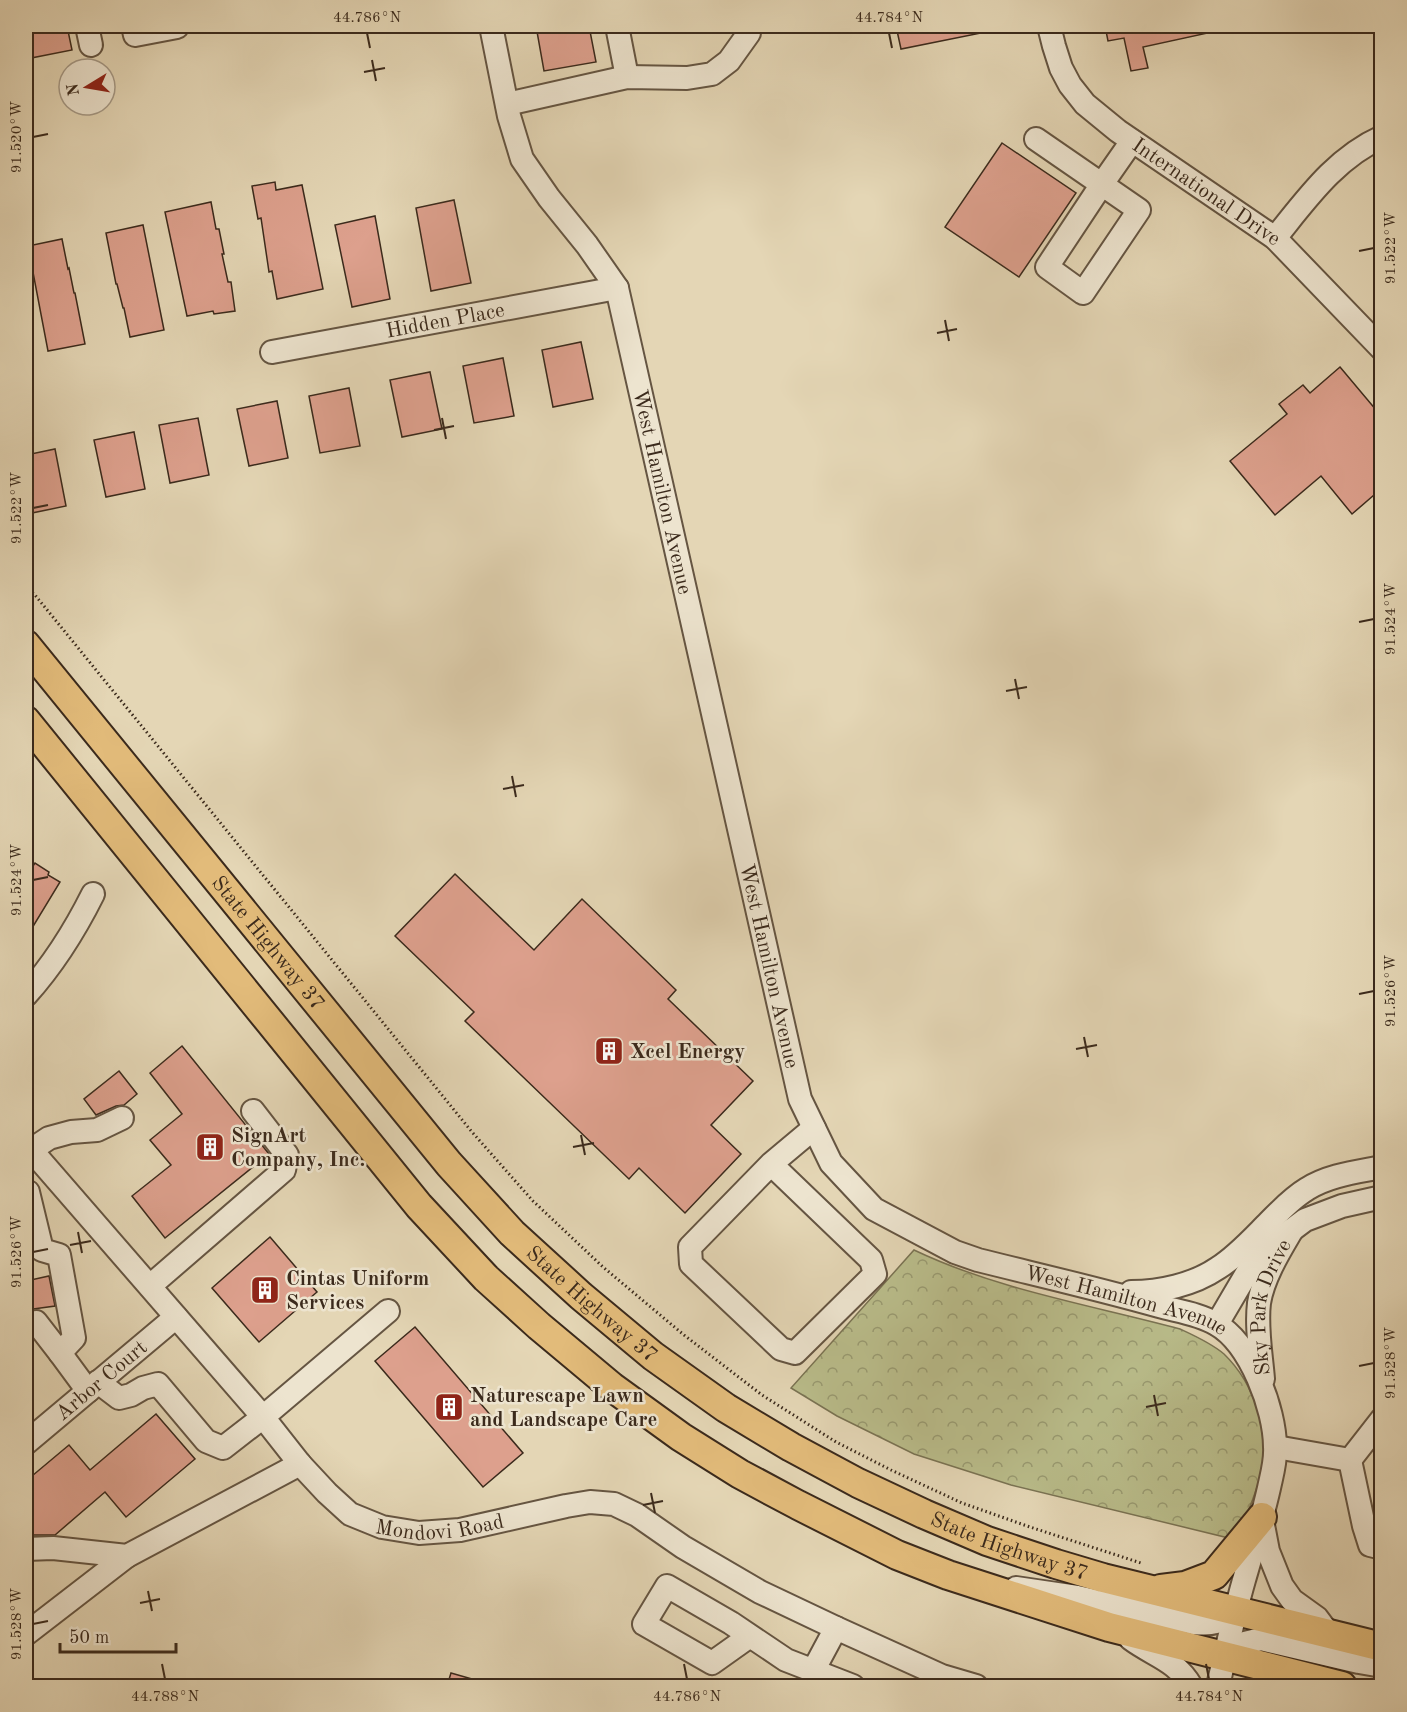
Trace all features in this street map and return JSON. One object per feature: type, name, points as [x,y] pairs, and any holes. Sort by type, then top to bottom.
[{"type":"main road","name":"State Highway 37","points":[[26,645],[449,1164],[512,1233],[580,1296],[653,1356],[726,1408],[791,1447],[858,1483],[987,1541],[1056,1564],[1382,1647]]},
{"type":"main road","points":[[26,721],[419,1206],[486,1278],[612,1387],[681,1437],[740,1474],[911,1562],[1118,1629],[1342,1686]]},
{"type":"main road","points":[[1153,1590],[1185,1586],[1214,1575],[1262,1517]]},
{"type":"main road","points":[[1278,1686],[1315,1679]]},
{"type":"street","points":[[133,26],[135,35],[177,26]]},
{"type":"street","name":"West Hamilton Avenue","points":[[491,26],[507,104],[522,159],[617,288],[800,1099],[831,1162],[874,1209],[955,1252],[978,1260],[1196,1316],[1217,1324],[1231,1336],[1248,1358],[1264,1389],[1273,1427],[1275,1447],[1273,1468],[1262,1517],[1235,1611],[1218,1686]]},
{"type":"street","points":[[617,26],[627,77]]},
{"type":"street","points":[[507,104],[627,77],[687,78],[712,74],[729,61],[749,33],[748,26]]},
{"type":"street","name":"International Drive","points":[[1049,26],[1061,68],[1077,95],[1100,117],[1132,141],[1275,238],[1382,349]]},
{"type":"street","points":[[1275,238],[1336,167],[1366,144],[1382,137]]},
{"type":"street","points":[[1036,139],[1102,184],[1139,210],[1083,292],[1047,267],[1102,184],[1132,141]]},
{"type":"street","name":"Hidden Place","points":[[272,352],[617,288]]},
{"type":"street","points":[[26,994],[65,946],[93,894]]},
{"type":"street","points":[[150,1287],[284,1170],[287,1155],[253,1111]]},
{"type":"street","points":[[28,1147],[71,1132],[97,1130],[122,1118]]},
{"type":"street","points":[[771,1164],[871,1260],[875,1274],[795,1353],[781,1349],[691,1264],[690,1247],[771,1164],[814,1128]]},
{"type":"street","name":"Mondovi Road","points":[[28,1147],[263,1417],[300,1464],[350,1514],[382,1527],[419,1533],[460,1530],[590,1502],[614,1504],[637,1515],[683,1547],[760,1592],[941,1681],[976,1686]]},
{"type":"street","name":"Sky Park Drive","points":[[1108,1292],[1144,1292],[1167,1288],[1201,1277],[1233,1257],[1288,1203],[1308,1188],[1346,1174],[1382,1167]]},
{"type":"street","points":[[59,1182],[27,1193],[42,1250],[59,1255],[74,1338],[60,1353]]},
{"type":"street","name":"Sky Park Drive","points":[[1257,1256],[1305,1220],[1342,1206],[1382,1197]]},
{"type":"street","name":"Sky Park Drive","points":[[1217,1324],[1257,1256],[1271,1221]]},
{"type":"street","name":"Sky Park Drive","points":[[1264,1389],[1258,1320],[1259,1302],[1266,1280],[1292,1230]]},
{"type":"street","points":[[26,1324],[36,1322],[60,1353],[93,1387],[119,1398],[158,1384],[206,1441],[224,1448],[388,1311]]},
{"type":"street","name":"Arbor Court","points":[[26,1443],[176,1317]]},
{"type":"street","points":[[1376,1546],[1364,1526],[1350,1460],[1382,1419]]},
{"type":"street","points":[[1275,1447],[1350,1460]]},
{"type":"street","points":[[26,1634],[127,1556],[300,1464]]},
{"type":"street","points":[[1262,1517],[1268,1551],[1282,1586],[1292,1600],[1317,1618],[1329,1634]]},
{"type":"street","points":[[26,1549],[53,1548],[127,1556]]},
{"type":"street","points":[[987,1588],[1052,1592],[1208,1624],[1219,1622],[1235,1611]]},
{"type":"street","points":[[813,1671],[836,1628]]},
{"type":"street","points":[[1118,1629],[1171,1663],[1181,1671],[1191,1686]]},
{"type":"street","points":[[750,1636],[786,1660],[853,1686]]},
{"type":"street","points":[[1225,1657],[1245,1643],[1261,1639],[1382,1666]]},
{"type":"path","points":[[26,586],[51,613],[472,1132],[533,1201],[603,1267],[684,1335],[762,1395],[836,1442],[962,1503],[1142,1564]]},
{"type":"green space","points":[[914,1250],[978,1276],[1045,1296],[1180,1329],[1224,1354],[1235,1366],[1252,1394],[1258,1410],[1263,1442],[1261,1474],[1237,1540],[1011,1485],[914,1454],[837,1416],[791,1388]]},
{"type":"building","points":[[26,26],[67,26],[72,50],[26,59]]},
{"type":"building","points":[[536,26],[589,26],[596,62],[544,71]]},
{"type":"building","points":[[896,26],[990,26],[991,31],[901,49]]},
{"type":"building","points":[[1105,26],[1217,26],[1217,31],[1143,47],[1148,68],[1131,71],[1124,38],[1108,41]]},
{"type":"building","points":[[1002,143],[1076,193],[1019,277],[945,227]]},
{"type":"building","points":[[275,182],[276,190],[302,185],[323,289],[277,299],[272,271],[269,272],[261,218],[258,219],[252,186]]},
{"type":"building","points":[[454,200],[471,283],[431,291],[416,208]]},
{"type":"building","points":[[211,202],[216,229],[219,229],[228,282],[231,282],[235,311],[214,314],[213,311],[187,316],[165,212]]},
{"type":"building","points":[[375,216],[390,299],[352,307],[335,225]]},
{"type":"building","points":[[143,225],[164,330],[130,337],[106,233]]},
{"type":"building","points":[[62,239],[85,344],[48,351],[28,246]]},
{"type":"building","points":[[581,342],[593,399],[553,407],[542,350]]},
{"type":"building","points":[[503,358],[514,416],[474,423],[463,366]]},
{"type":"building","points":[[1340,367],[1382,417],[1382,504],[1374,495],[1352,514],[1321,476],[1275,515],[1230,461],[1287,414],[1279,404],[1303,385],[1310,393]]},
{"type":"building","points":[[430,372],[442,429],[402,437],[390,380]]},
{"type":"building","points":[[349,388],[360,446],[320,453],[309,396]]},
{"type":"building","points":[[277,401],[288,458],[249,466],[237,409]]},
{"type":"building","points":[[198,418],[209,475],[170,483],[159,425]]},
{"type":"building","points":[[134,432],[145,489],[106,497],[94,440]]},
{"type":"building","points":[[55,449],[66,506],[27,514],[26,455]]},
{"type":"building","points":[[26,862],[33,866],[35,863],[60,882],[26,938]]},
{"type":"building","name":"Xcel Energy","points":[[455,874],[534,950],[582,899],[676,990],[668,999],[753,1081],[711,1125],[741,1154],[685,1213],[639,1168],[629,1179],[465,1021],[474,1012],[395,936]]},
{"type":"building","name":"SignArt Company, Inc.","points":[[182,1046],[269,1154],[165,1238],[132,1196],[171,1165],[150,1140],[182,1114],[150,1073]]},
{"type":"building","points":[[119,1071],[137,1094],[124,1105],[96,1115],[84,1099]]},
{"type":"building","name":"Cintas Uniform Services","points":[[270,1237],[317,1292],[259,1342],[212,1288]]},
{"type":"building","points":[[49,1276],[55,1306],[26,1310],[26,1281]]},
{"type":"building","name":"Naturescape Lawn and Landscape Care","points":[[415,1327],[523,1453],[483,1487],[375,1361]]},
{"type":"building","points":[[156,1414],[195,1459],[126,1517],[105,1492],[55,1535],[31,1535],[26,1529],[26,1481],[69,1445],[90,1470]]},
{"type":"building","points":[[451,1673],[486,1683],[485,1686],[447,1686]]},
{"type":"place","name":"Xcel Energy","points":[[609,1051]]},
{"type":"place","name":"SignArt Company, Inc.","points":[[210,1147]]},
{"type":"place","name":"Cintas Uniform Services","points":[[265,1290]]},
{"type":"place","name":"Naturescape Lawn and Landscape Care","points":[[449,1407]]}]
